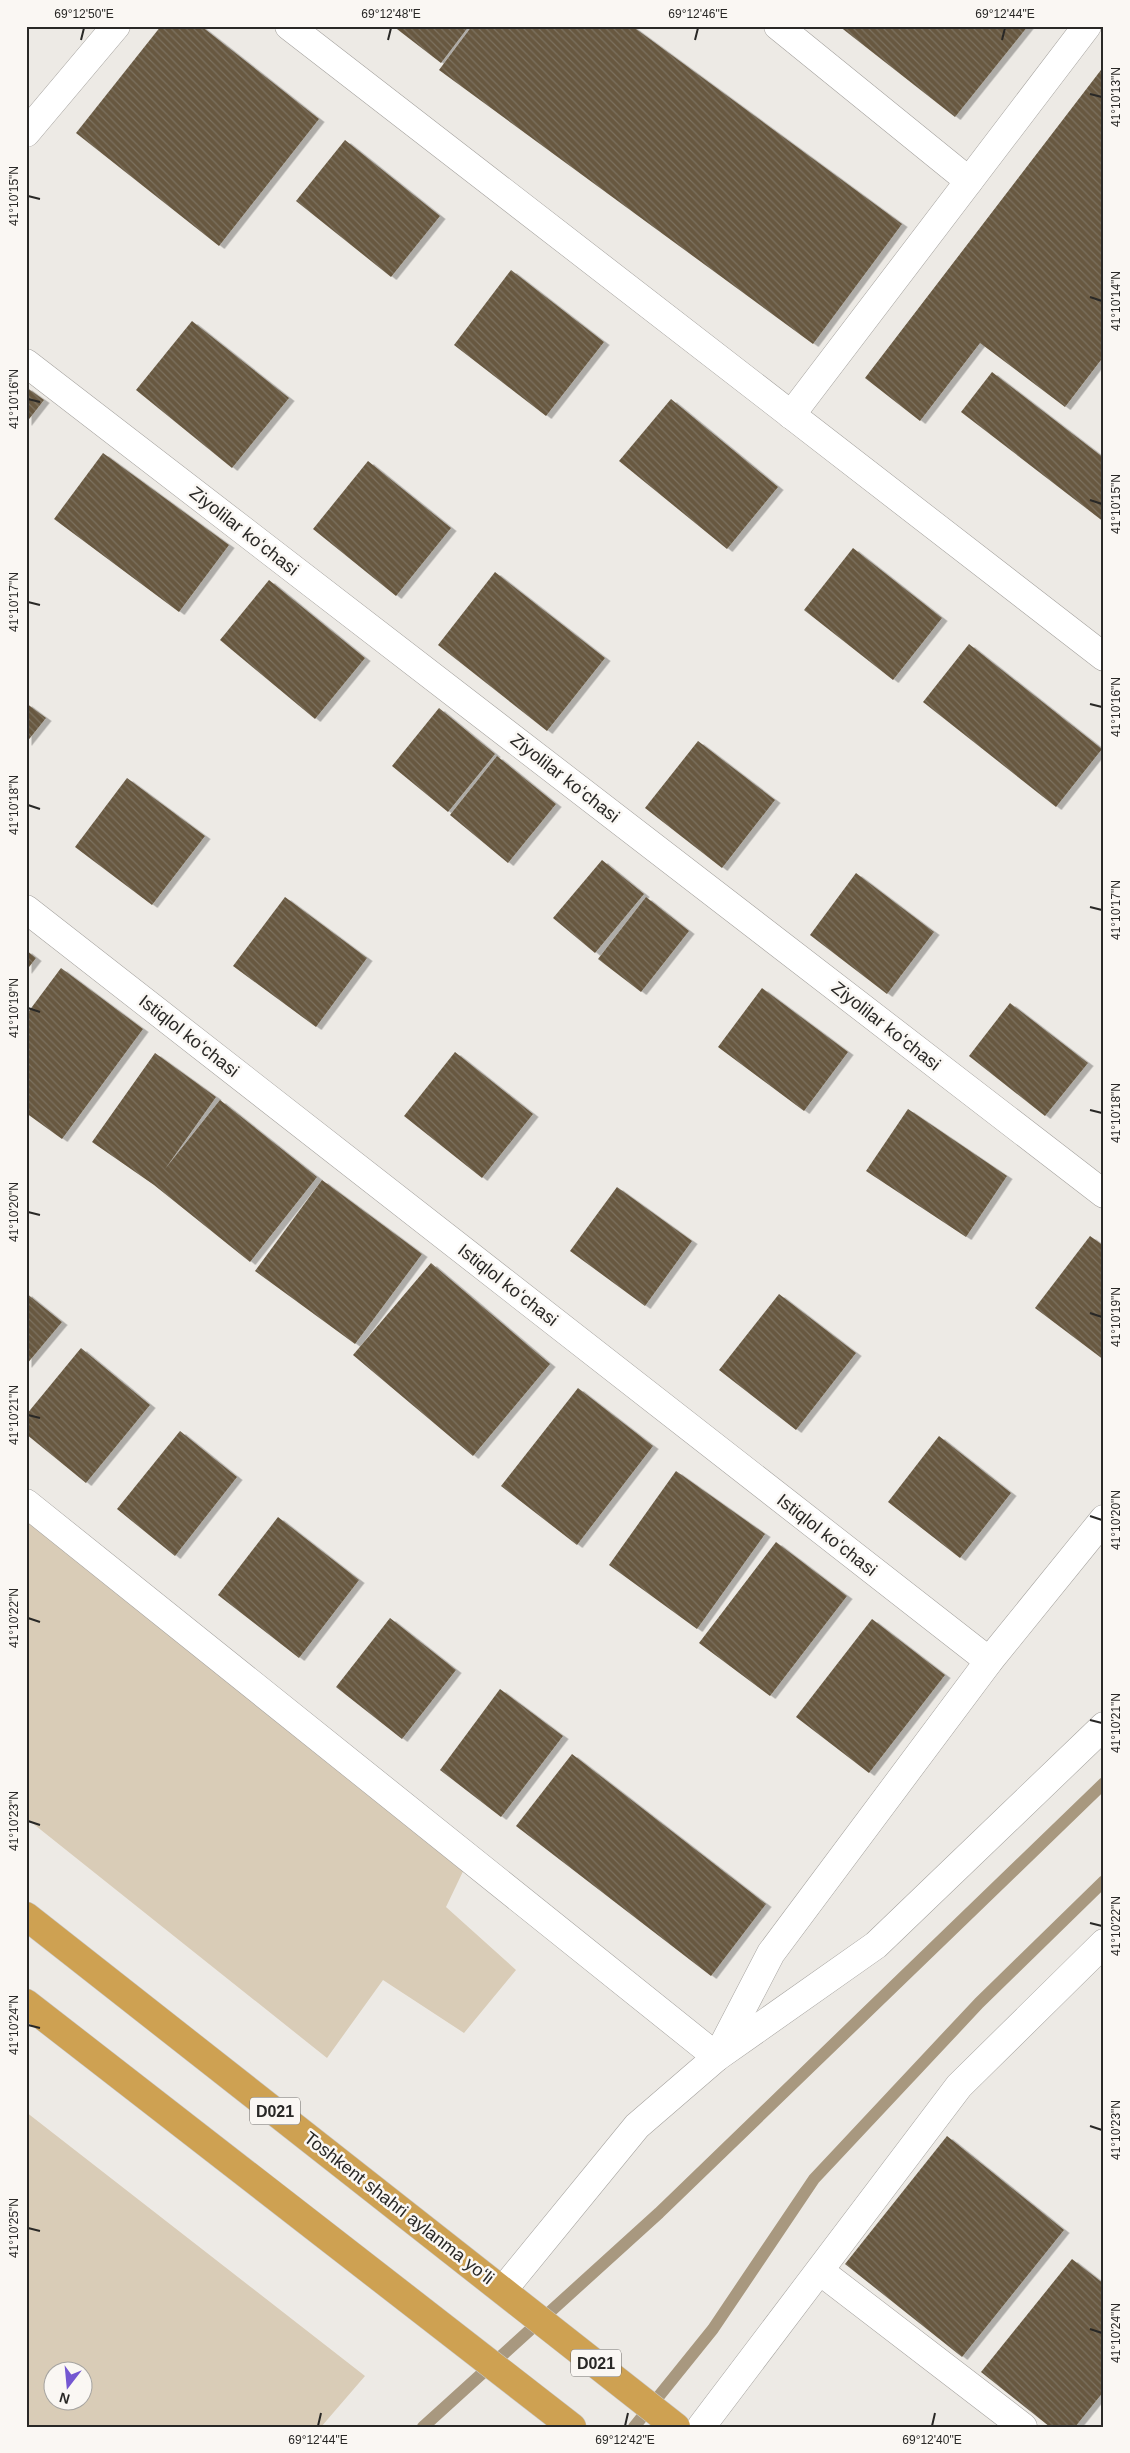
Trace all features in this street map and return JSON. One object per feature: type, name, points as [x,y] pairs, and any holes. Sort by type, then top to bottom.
[{"type":"highway","name":"Toshkent shahri aylanma yoʻli","points":[[26,1916],[672,2423]]},
{"type":"highway","points":[[26,2003],[572,2427]]},
{"type":"street","points":[[26,133],[116,26]]},
{"type":"street","points":[[289,26],[1104,657]]},
{"type":"street","points":[[778,26],[969,181]]},
{"type":"street","points":[[790,415],[1087,26]]},
{"type":"street","name":"Ziyolilar koʻchasi","points":[[26,363],[1104,1194]]},
{"type":"street","name":"Istiqlol koʻchasi","points":[[26,909],[989,1661]]},
{"type":"street","points":[[26,1503],[717,2057]]},
{"type":"street","points":[[717,2057],[771,1954],[989,1661],[1104,1519]]},
{"type":"street","points":[[503,2290],[637,2126],[717,2057],[876,1945],[1104,1726]]},
{"type":"street","points":[[701,2427],[959,2086],[1104,1943]]},
{"type":"street","points":[[820,2271],[1022,2427]]},
{"type":"shaded area","points":[[26,1518],[467,1863],[446,1907],[516,1970],[464,2033],[383,1980],[327,2058],[26,1818]]},
{"type":"shaded area","points":[[26,2112],[365,2376],[321,2427],[26,2427]]},
{"type":"building","points":[[161,26],[201,26],[319,119],[219,246],[76,133]]},
{"type":"building","points":[[393,26],[469,26],[441,63]]},
{"type":"building","points":[[472,26],[632,26],[902,224],[813,344],[439,70]]},
{"type":"building","points":[[839,26],[1028,26],[955,117]]},
{"type":"building","points":[[1104,66],[1104,356],[1065,407],[980,343],[920,421],[865,378]]},
{"type":"building","points":[[345,140],[440,216],[391,277],[296,201]]},
{"type":"building","points":[[511,270],[604,342],[546,416],[454,345]]},
{"type":"building","points":[[192,321],[289,398],[232,468],[136,390]]},
{"type":"building","points":[[992,372],[1104,458],[1104,522],[961,412]]},
{"type":"building","points":[[26,387],[44,400],[26,423]]},
{"type":"building","points":[[671,399],[778,487],[727,549],[619,461]]},
{"type":"building","points":[[103,453],[229,545],[179,612],[54,519]]},
{"type":"building","points":[[368,461],[451,528],[396,596],[313,529]]},
{"type":"building","points":[[853,548],[942,618],[893,680],[804,610]]},
{"type":"building","points":[[495,572],[605,658],[547,731],[438,645]]},
{"type":"building","points":[[269,580],[365,658],[315,719],[220,640]]},
{"type":"building","points":[[969,644],[1102,749],[1056,807],[923,702]]},
{"type":"building","points":[[26,703],[46,718],[26,743]]},
{"type":"building","points":[[439,708],[495,754],[448,812],[392,766]]},
{"type":"building","points":[[698,741],[775,800],[722,868],[645,808]]},
{"type":"building","points":[[497,756],[556,804],[508,863],[450,815]]},
{"type":"building","points":[[127,778],[205,836],[152,905],[75,847]]},
{"type":"building","points":[[602,860],[644,894],[595,953],[553,918]]},
{"type":"building","points":[[856,873],[934,932],[887,994],[810,935]]},
{"type":"building","points":[[285,897],[367,958],[316,1027],[233,966]]},
{"type":"building","points":[[646,897],[689,931],[641,992],[598,959]]},
{"type":"building","points":[[26,950],[36,958],[26,971]]},
{"type":"building","points":[[61,968],[143,1029],[62,1139],[26,1113],[26,1015]]},
{"type":"building","points":[[762,988],[848,1052],[804,1111],[718,1047]]},
{"type":"building","points":[[1010,1003],[1088,1063],[1045,1116],[969,1056]]},
{"type":"building","points":[[455,1052],[533,1114],[482,1178],[404,1116]]},
{"type":"building","points":[[155,1053],[216,1097],[165,1169],[220,1100],[317,1177],[250,1262],[154,1185],[92,1142]]},
{"type":"building","points":[[908,1109],[1007,1176],[966,1237],[866,1171]]},
{"type":"building","points":[[322,1180],[422,1254],[355,1344],[255,1271]]},
{"type":"building","points":[[617,1187],[692,1241],[645,1306],[570,1251]]},
{"type":"building","points":[[1090,1236],[1104,1246],[1104,1360],[1035,1308]]},
{"type":"building","points":[[431,1263],[550,1364],[473,1456],[353,1355]]},
{"type":"building","points":[[26,1293],[62,1322],[26,1365]]},
{"type":"building","points":[[779,1294],[856,1353],[796,1430],[719,1370]]},
{"type":"building","points":[[81,1348],[150,1405],[86,1483],[26,1434],[26,1415]]},
{"type":"building","points":[[578,1388],[653,1446],[577,1545],[501,1486]]},
{"type":"building","points":[[180,1431],[237,1477],[175,1556],[117,1509]]},
{"type":"building","points":[[939,1436],[1011,1493],[960,1558],[888,1502]]},
{"type":"building","points":[[676,1471],[765,1534],[697,1629],[609,1565]]},
{"type":"building","points":[[278,1517],[359,1580],[299,1658],[218,1595]]},
{"type":"building","points":[[776,1542],[847,1596],[770,1696],[699,1643]]},
{"type":"building","points":[[390,1618],[456,1670],[402,1739],[336,1687]]},
{"type":"building","points":[[872,1619],[945,1675],[869,1773],[796,1717]]},
{"type":"building","points":[[500,1689],[563,1736],[501,1817],[440,1770]]},
{"type":"building","points":[[572,1754],[766,1904],[711,1976],[516,1826]]},
{"type":"building","points":[[947,2136],[1064,2230],[962,2357],[845,2264]]},
{"type":"building","points":[[1072,2259],[1104,2284],[1104,2391],[1075,2427],[1050,2427],[981,2372]]},
{"type":"waterway","points":[[423,2427],[659,2213],[1104,1783]]},
{"type":"waterway","points":[[634,2427],[713,2329],[814,2179],[979,2003],[1104,1881]]}]
